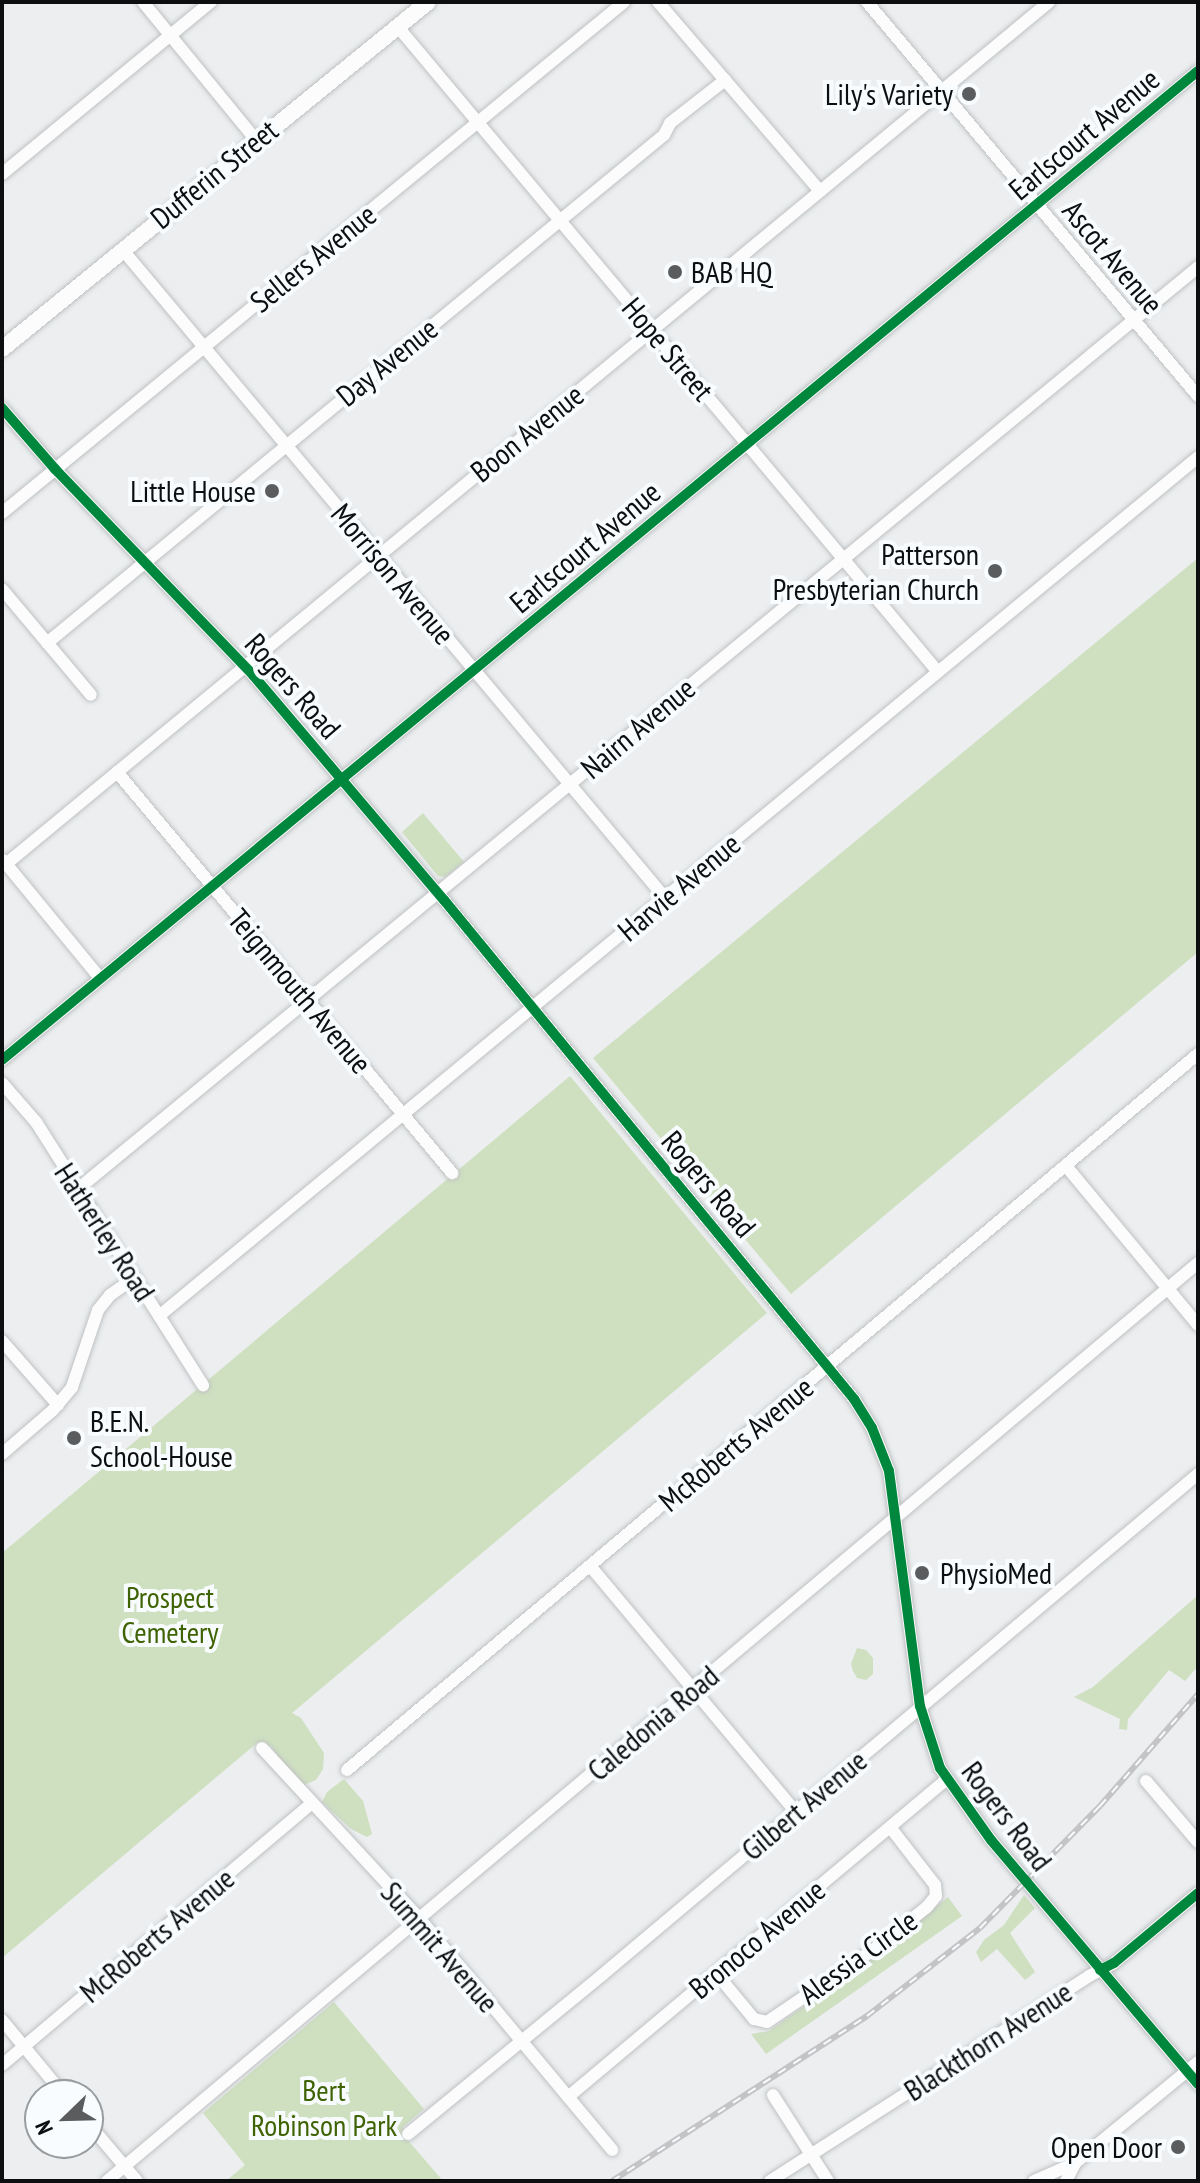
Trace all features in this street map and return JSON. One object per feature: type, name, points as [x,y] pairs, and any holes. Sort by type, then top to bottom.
[{"type":"main road","name":"Dufferin Street","points":[[2,349],[428,2]]},
{"type":"street","points":[[143,2],[256,140]]},
{"type":"street","points":[[2,174],[211,2]]},
{"type":"street","name":"Sellers Avenue","points":[[2,513],[624,2]]},
{"type":"street","points":[[658,2],[820,191]]},
{"type":"street","name":"Ascot Avenue","points":[[867,2],[1198,396]]},
{"type":"street","name":"Boon Avenue","points":[[4,861],[117,772],[1049,2]]},
{"type":"street","name":"Hope Street","points":[[398,27],[938,672]]},
{"type":"street","name":"Earlscourt Avenue","points":[[2,1060],[1198,71]]},
{"type":"street","name":"Day Avenue","points":[[47,643],[725,80]]},
{"type":"street","name":"Morrison Avenue","points":[[122,249],[665,898]]},
{"type":"street","name":"Nairn Avenue","points":[[78,1189],[439,895],[1198,267]]},
{"type":"street","name":"Rogers Road","points":[[2,408],[55,469],[245,666],[829,1365],[864,1413],[889,1471],[920,1706],[931,1747],[946,1780],[976,1823],[1100,1970],[1193,2066],[1198,2084]]},
{"type":"street","name":"Harvie Avenue","points":[[159,1316],[1198,457]]},
{"type":"street","points":[[2,589],[91,695]]},
{"type":"street","name":"Teignmouth Avenue","points":[[117,772],[452,1173]]},
{"type":"street","points":[[4,861],[100,978]]},
{"type":"street","name":"McRoberts Avenue","points":[[347,1770],[1198,1054]]},
{"type":"street","name":"Hatherley Road","points":[[2,1083],[36,1122],[203,1385]]},
{"type":"street","points":[[1066,1166],[1198,1325]]},
{"type":"street","name":"Caledonia Road","points":[[107,2181],[1198,1263]]},
{"type":"street","points":[[2,1454],[58,1405],[76,1378],[98,1310],[110,1295],[134,1278]]},
{"type":"street","points":[[2,1341],[58,1405]]},
{"type":"street","name":"Gilbert Avenue","points":[[408,2134],[1198,1474]]},
{"type":"street","points":[[591,1567],[795,1811]]},
{"type":"street","name":"Summit Avenue","points":[[262,1748],[419,1918],[612,2150]]},
{"type":"street","name":"Bronoco Avenue","points":[[568,2097],[946,1780]]},
{"type":"street","points":[[1146,1781],[1198,1842]]},
{"type":"street","name":"McRoberts Avenue","points":[[2,2065],[311,1804]]},
{"type":"street","name":"Alessia Circle","points":[[716,1973],[754,2019],[767,2022],[872,1951],[927,1907],[936,1896],[935,1885],[890,1827]]},
{"type":"street","name":"Blackthorn Avenue","points":[[770,2181],[1114,1963],[1198,1893]]},
{"type":"street","points":[[2,2020],[51,2079]]},
{"type":"street","points":[[1034,2181],[1075,2163],[1193,2066]]},
{"type":"street","points":[[773,2095],[828,2181]]},
{"type":"street","points":[[104,2143],[137,2181]]},
{"type":"street","points":[[1066,2181],[1075,2163]]},
{"type":"green space","points":[[1198,558],[1198,952],[791,1294],[593,1058]]},
{"type":"green space","points":[[423,813],[464,862],[445,877],[438,876],[402,832]]},
{"type":"green space","name":"Prospect Cemetery","points":[[570,1076],[767,1313],[292,1713],[301,1718],[324,1753],[323,1769],[316,1780],[304,1785],[296,1782],[271,1746],[258,1742],[2,1958],[2,1553]]},
{"type":"green space","points":[[1198,1595],[1198,1666],[1185,1681],[1169,1670],[1128,1719],[1127,1730],[1119,1729],[1120,1719],[1074,1697],[1093,1687]]},
{"type":"green space","points":[[857,1648],[866,1650],[873,1658],[873,1674],[866,1680],[857,1678],[851,1664]]},
{"type":"green space","points":[[344,1779],[363,1801],[372,1834],[367,1837],[351,1829],[322,1802],[327,1792]]},
{"type":"green space","points":[[1024,1895],[1035,1908],[1010,1933],[1035,1972],[1025,1980],[997,1949],[981,1962],[976,1952],[984,1940],[1004,1925]]},
{"type":"green space","points":[[948,1897],[962,1916],[766,2054],[751,2034],[769,2031],[887,1947]]},
{"type":"green space","name":"Bert Robinson Park","points":[[334,2002],[424,2109],[403,2127],[406,2138],[443,2181],[226,2181],[245,2165],[203,2113]]},
{"type":"railway","points":[[612,2181],[867,2016],[980,1928],[1100,1806],[1198,1694]]},
{"type":"cycle path","points":[[2,1060],[1198,71]]},
{"type":"cycle path","points":[[2,408],[55,469],[253,675],[444,900],[854,1399],[872,1428],[889,1471],[920,1706],[940,1768],[991,1840],[1198,2084]]},
{"type":"cycle path","points":[[1100,1970],[1114,1963],[1198,1893]]},
{"type":"place","name":"Lily's Variety","points":[[969,94]]},
{"type":"place","name":"BAB HQ","points":[[675,272]]},
{"type":"place","name":"Little House","points":[[272,491]]},
{"type":"place","name":"Patterson Presbyterian Church","points":[[995,571]]},
{"type":"place","name":"B.E.N. School-House","points":[[74,1438]]},
{"type":"place","name":"PhysioMed","points":[[922,1573]]},
{"type":"place","name":"Open Door","points":[[1178,2147]]}]
